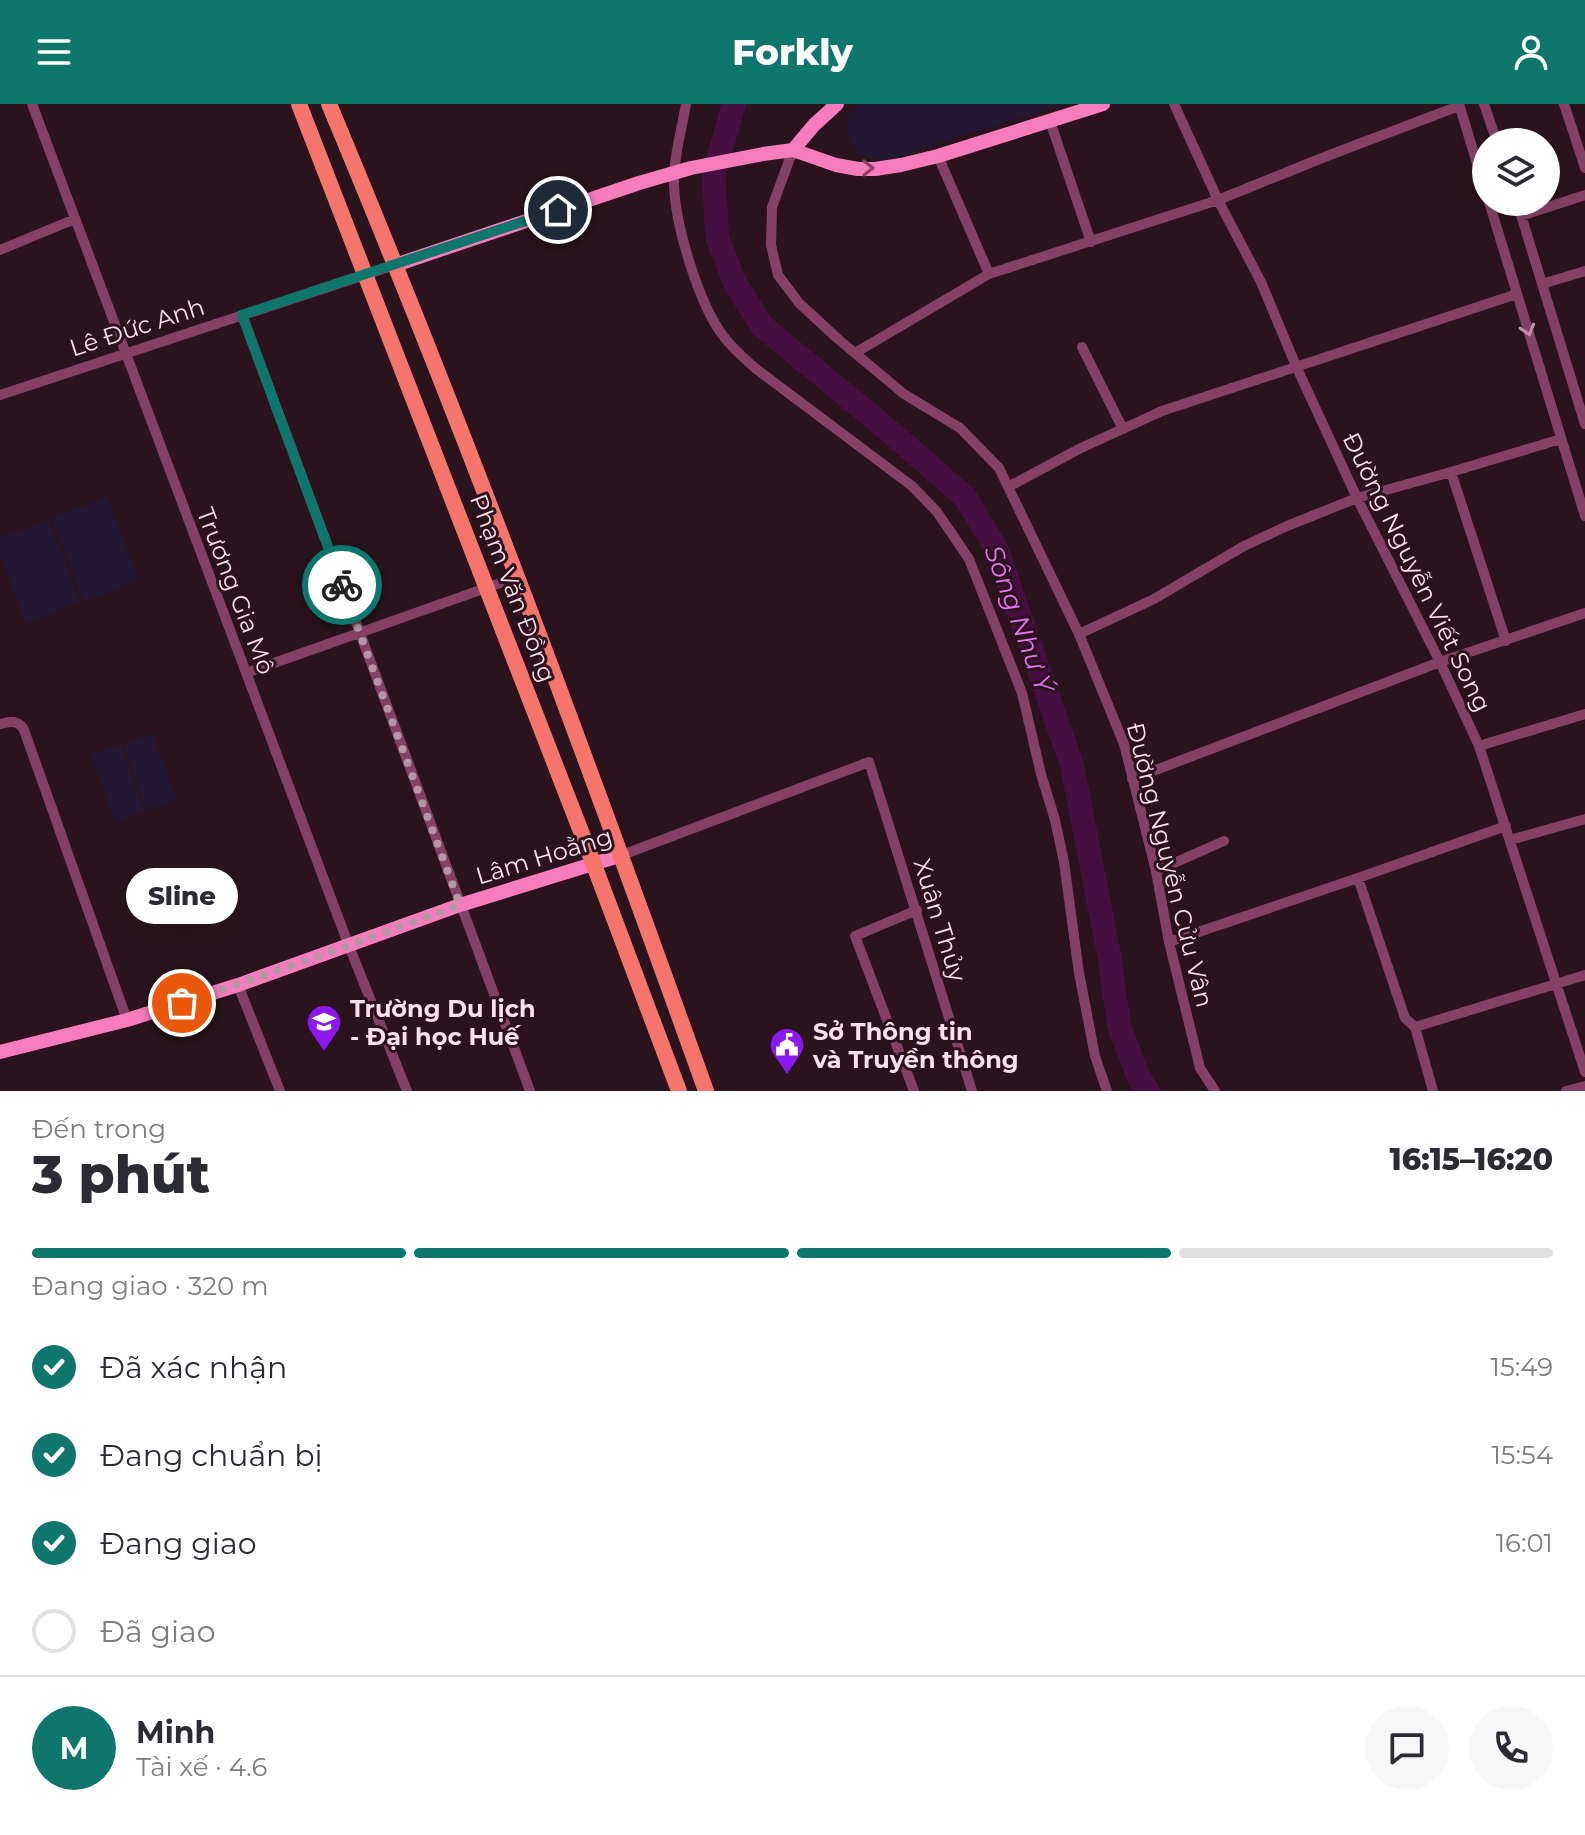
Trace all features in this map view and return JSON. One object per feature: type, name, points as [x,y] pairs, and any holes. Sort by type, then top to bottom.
[{"type":"main road","name":"Phạm Văn Đồng","points":[[299,104],[679,1091]]},
{"type":"main road","name":"Phạm Văn Đồng","points":[[329,104],[517,577],[622,855],[706,1091]]},
{"type":"street","name":"Trương Gia Mô","points":[[32,104],[349,946],[407,1091]]},
{"type":"street","points":[[686,104],[674,185],[688,257],[703,298],[723,336],[755,368],[912,486],[937,512],[969,559],[1022,693],[1064,862],[1081,987],[1095,1056],[1107,1091]]},
{"type":"street","name":"Lê Đức Anh","points":[[0,395],[675,172],[793,150],[858,169],[901,165],[1103,104]]},
{"type":"street","name":"Đường Nguyễn Viết Song","points":[[1174,104],[1218,200],[1261,282],[1357,498],[1479,746],[1585,1072]]},
{"type":"street","points":[[1484,104],[1492,128]]},
{"type":"street","points":[[1564,104],[1585,168]]},
{"type":"street","points":[[793,150],[835,105]]},
{"type":"street","points":[[855,353],[989,274],[1218,200],[1459,105],[1472,147]]},
{"type":"street","points":[[1050,121],[1091,242]]},
{"type":"street","name":"Đường Nguyễn Cửu Vân","points":[[793,150],[772,207],[771,245],[778,275],[799,303],[855,353],[904,394],[960,428],[999,468],[1079,634],[1124,744],[1200,1068],[1215,1091]]},
{"type":"street","points":[[938,156],[989,274]]},
{"type":"street","points":[[1560,203],[1585,195]]},
{"type":"street","points":[[1493,216],[1585,516]]},
{"type":"street","points":[[1521,216],[1585,424]]},
{"type":"street","points":[[0,250],[75,219]]},
{"type":"street","points":[[1542,284],[1585,271]]},
{"type":"street","points":[[1008,487],[1081,448],[1162,411],[1517,294]]},
{"type":"street","points":[[242,315],[530,1091]]},
{"type":"street","points":[[1082,347],[1123,429]]},
{"type":"street","points":[[1079,634],[1154,599],[1244,546],[1287,526],[1357,498],[1561,439]]},
{"type":"street","points":[[1451,472],[1506,641]]},
{"type":"street","points":[[246,673],[517,577]]},
{"type":"street","points":[[1132,779],[1440,662],[1585,613]]},
{"type":"street","points":[[1479,746],[1585,714]]},
{"type":"street","points":[[0,724],[16,722],[24,730],[127,1020]]},
{"type":"street","name":"Lâm Hoằng","points":[[0,1052],[127,1020],[238,985],[460,905],[594,865],[869,762]]},
{"type":"street","name":"Xuân Thủy","points":[[869,762],[972,1091]]},
{"type":"street","points":[[1510,840],[1585,819]]},
{"type":"street","points":[[1169,942],[1506,826]]},
{"type":"street","points":[[1156,871],[1224,841]]},
{"type":"street","points":[[1358,878],[1405,1018],[1415,1027],[1433,1091]]},
{"type":"street","points":[[914,1091],[855,936],[917,910]]},
{"type":"street","points":[[1415,1027],[1585,975]]},
{"type":"street","points":[[238,985],[280,1091]]},
{"type":"street","points":[[1566,1091],[1585,1086]]},
{"type":"shaded area","points":[[858,104],[1066,104],[906,154],[879,159],[861,155],[850,140],[848,120]]},
{"type":"shaded area","points":[[107,497],[139,580],[84,602],[52,518]]},
{"type":"shaded area","points":[[49,519],[81,602],[26,623],[0,555],[0,538]]},
{"type":"shaded area","points":[[153,733],[177,800],[147,811],[123,744]]},
{"type":"shaded area","points":[[121,745],[145,812],[115,822],[91,755]]},
{"type":"waterway","name":"Sông Như Ý","points":[[734,104],[714,173],[717,237],[735,283],[762,326],[965,497],[996,548],[1072,765],[1110,960],[1119,1026],[1139,1078],[1148,1091]]},
{"type":"way so far","points":[[182,1003],[460,905],[342,585]]},
{"type":"place","name":"Sline","points":[[182,1003]]},
{"type":"place","name":"Trường Du lịch - Đại học Huế","points":[[324,1053]]},
{"type":"place","name":"Sở Thông tin và Truyền thông","points":[[787,1076]]},
{"type":"route","points":[[342,585],[242,315],[558,210]]}]
